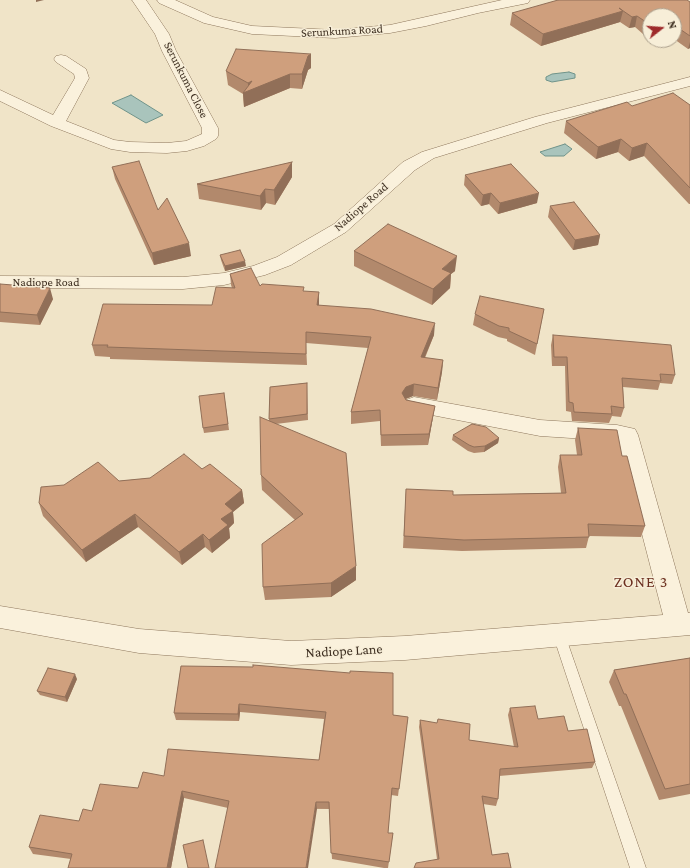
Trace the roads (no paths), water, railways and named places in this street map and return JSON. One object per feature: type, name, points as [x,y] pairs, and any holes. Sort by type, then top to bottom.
[{"type":"street","name":"Serunkuma Close","points":[[0,95],[58,123],[111,144],[130,147],[167,148],[198,144],[210,136],[210,128],[172,57],[162,34],[139,0]]},
{"type":"street","name":"Serunkuma Road","points":[[164,0],[209,20],[252,30],[335,34],[418,24],[477,9],[523,0]]},
{"type":"street","points":[[58,123],[82,78],[81,72],[61,59]]},
{"type":"street","name":"Nadiope Road","points":[[0,282],[183,283],[224,279],[258,270],[284,261],[340,228],[408,166],[428,155],[541,120],[690,81]]},
{"type":"street","points":[[414,405],[540,428],[627,435],[684,625]]},
{"type":"street","name":"Nadiope Lane","points":[[0,617],[139,641],[291,653],[405,648],[684,625]]},
{"type":"lane","points":[[560,635],[638,868]]},
{"type":"water","points":[[569,72],[575,74],[575,78],[552,82],[546,80],[546,77],[552,74]]},
{"type":"water","points":[[131,95],[163,115],[146,123],[112,103]]},
{"type":"water","points":[[565,144],[572,149],[564,156],[545,156],[540,152]]},
{"type":"district","name":"ZONE 3","points":[[641,582]]}]
